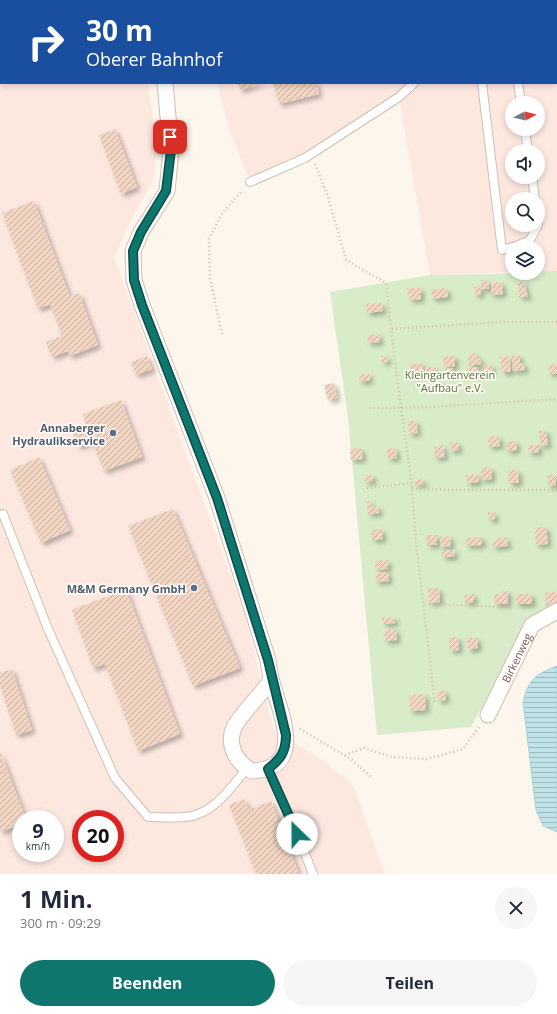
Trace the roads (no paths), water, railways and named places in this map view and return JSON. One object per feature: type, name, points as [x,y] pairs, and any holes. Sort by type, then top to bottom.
[{"type":"street","points":[[165,84],[171,150],[166,191],[141,232],[133,251],[134,280],[142,305],[217,498],[268,660],[283,722],[286,745],[282,756],[268,769],[252,770],[238,761],[233,752],[232,734],[236,724],[272,681]]},
{"type":"street","name":"Birkenweg","points":[[488,716],[532,625],[557,612]]},
{"type":"lane","points":[[250,182],[310,154],[399,97],[413,84]]},
{"type":"lane","points":[[482,84],[502,250],[505,249]]},
{"type":"lane","points":[[518,84],[520,96]]},
{"type":"lane","points":[[3,514],[4,526],[48,629],[115,778],[148,817],[187,817],[212,807],[224,796],[247,768]]},
{"type":"lane","points":[[268,769],[292,821],[313,874]]},
{"type":"water","points":[[557,666],[557,832],[543,826],[536,810],[523,702],[525,694],[534,678]]},
{"type":"place","name":"Annaberger Hydraulikservice","points":[[113,433]]},
{"type":"place","name":"M&M Germany GmbH","points":[[194,588]]},
{"type":"park label","name":"Kleingartenverein \"Aufbau\" e.V.","points":[[450,380]]}]
